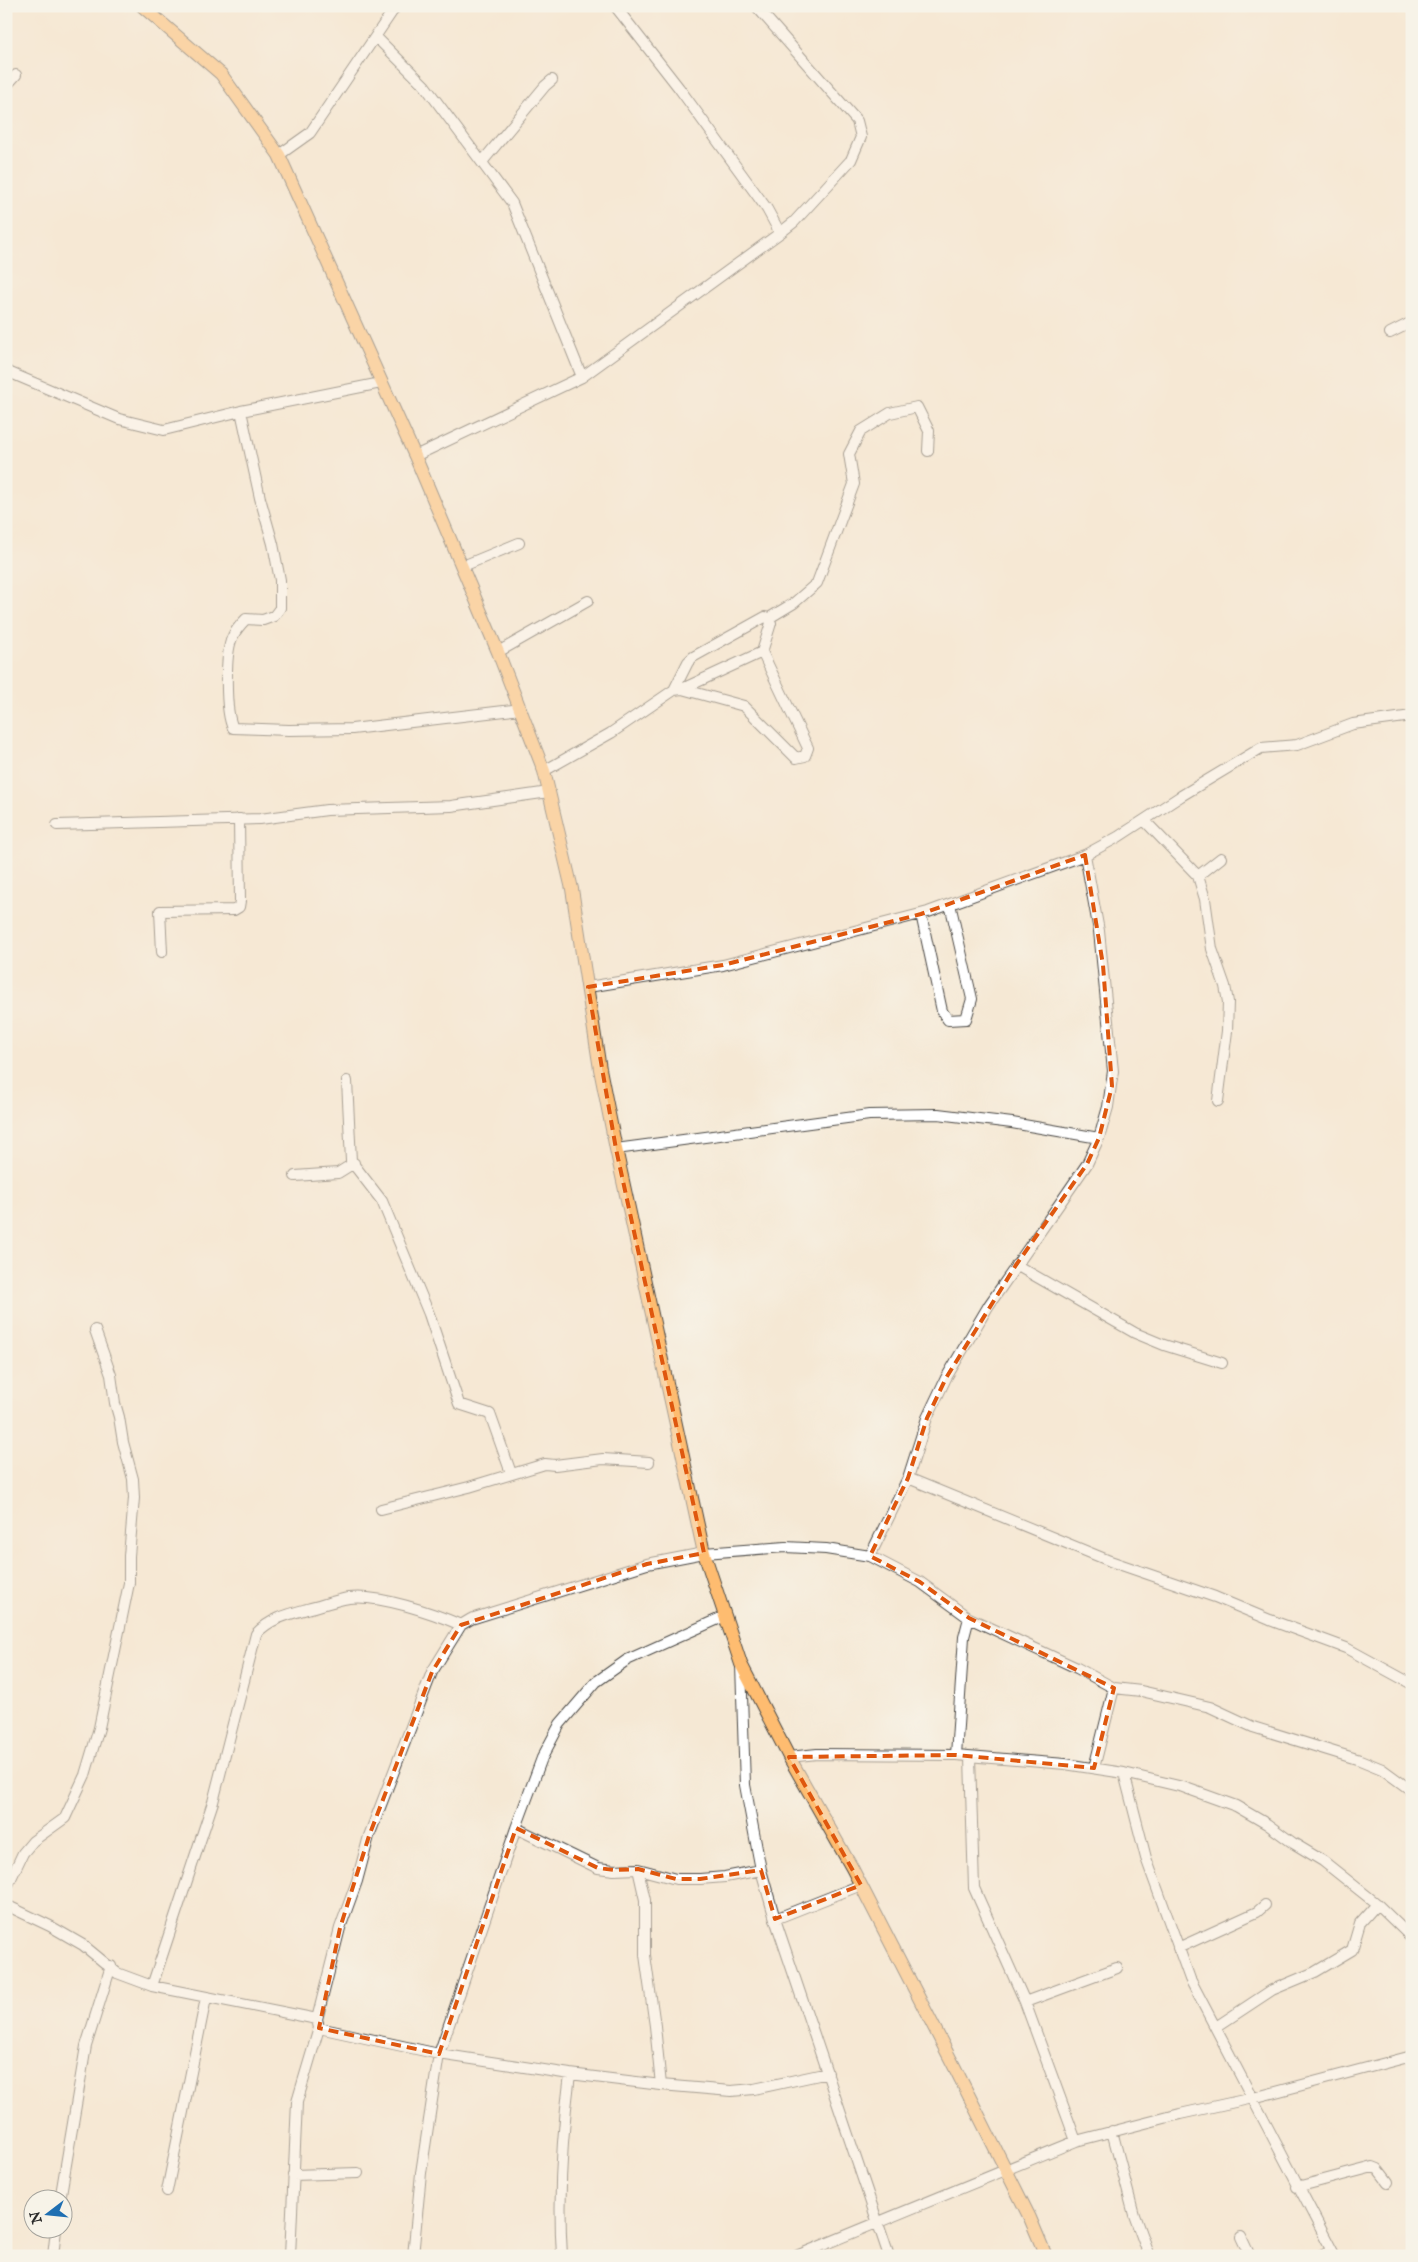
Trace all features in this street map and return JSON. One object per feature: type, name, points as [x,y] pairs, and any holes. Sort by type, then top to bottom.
[{"type":"main road","points":[[142,6],[221,74],[279,155],[415,456],[463,566],[521,709],[544,771],[572,889],[600,1069],[704,1553],[741,1664],[789,1757],[861,1885],[1005,2168],[1046,2256]]},
{"type":"street","points":[[279,155],[310,133],[396,6]]},
{"type":"street","points":[[616,6],[679,88],[767,209],[780,233]]},
{"type":"street","points":[[415,456],[582,377],[794,222],[851,160],[860,137],[857,121],[756,6]]},
{"type":"street","points":[[376,36],[425,86],[512,204],[582,377]]},
{"type":"street","points":[[6,86],[16,75]]},
{"type":"street","points":[[482,162],[544,86],[552,80]]},
{"type":"street","points":[[1390,333],[1412,322]]},
{"type":"street","points":[[6,371],[119,419],[164,430],[241,411],[381,382]]},
{"type":"street","points":[[678,690],[688,662],[693,657],[765,617],[769,618],[794,603],[817,583],[854,484],[849,454],[861,431],[890,413],[917,408],[928,431],[928,452]]},
{"type":"street","points":[[241,411],[260,498],[274,544],[280,580],[280,608],[274,616],[263,620],[246,619],[231,638],[228,653],[228,684],[230,716],[233,728],[289,730],[352,729],[521,709]]},
{"type":"street","points":[[463,566],[520,544]]},
{"type":"street","points":[[498,652],[588,601]]},
{"type":"street","points":[[678,690],[744,706],[796,758],[806,756],[808,748],[762,652],[771,623],[769,618]]},
{"type":"street","points":[[544,771],[612,733],[678,690],[762,652]]},
{"type":"street","points":[[588,986],[723,965],[921,914],[1085,855],[1145,821],[1181,796],[1265,746],[1296,745],[1353,724],[1412,716]]},
{"type":"street","points":[[57,825],[260,819],[327,810],[451,806],[549,792]]},
{"type":"street","points":[[162,952],[160,910],[234,910],[238,907],[240,901],[239,820]]},
{"type":"street","points":[[1145,821],[1198,876],[1205,899],[1212,949],[1225,986],[1228,1002],[1227,1031],[1218,1101]]},
{"type":"street","points":[[870,1556],[908,1478],[927,1418],[946,1378],[989,1305],[1087,1164],[1099,1138],[1108,1107],[1113,1071],[1100,940],[1085,855]]},
{"type":"street","points":[[1198,876],[1221,858]]},
{"type":"street","points":[[921,914],[942,1011],[948,1020],[966,1019],[972,999],[950,904]]},
{"type":"street","points":[[346,1081],[351,1161],[382,1201],[429,1314],[459,1404],[490,1414],[511,1473]]},
{"type":"street","points":[[616,1149],[879,1115],[938,1114],[1012,1123],[1099,1138]]},
{"type":"street","points":[[295,1176],[338,1173],[354,1163]]},
{"type":"street","points":[[1016,1265],[1135,1333],[1164,1345],[1222,1363]]},
{"type":"street","points":[[6,1889],[23,1853],[32,1841],[65,1818],[85,1775],[99,1728],[129,1582],[128,1556],[134,1498],[133,1479],[123,1442],[120,1417],[114,1403],[111,1375],[95,1330]]},
{"type":"street","points":[[381,1509],[469,1488],[511,1473],[545,1464],[555,1465],[603,1459],[649,1462]]},
{"type":"street","points":[[908,1478],[1110,1561],[1215,1597],[1346,1648],[1412,1684]]},
{"type":"street","points":[[290,2256],[292,2174],[297,2102],[340,1928],[357,1881],[369,1836],[432,1672],[460,1625],[470,1619],[647,1564],[704,1553],[785,1547],[826,1549],[870,1556],[920,1582],[969,1618],[1114,1688],[1141,1691],[1210,1707],[1253,1727],[1360,1760],[1382,1769],[1412,1791]]},
{"type":"street","points":[[152,1986],[213,1802],[256,1634],[271,1622],[296,1612],[349,1598],[369,1598],[388,1602],[445,1618],[460,1625]]},
{"type":"street","points":[[413,2256],[421,2173],[439,2054],[516,1828],[542,1758],[560,1724],[596,1682],[626,1660],[725,1616]]},
{"type":"street","points":[[956,1755],[964,1646],[969,1618]]},
{"type":"street","points":[[741,1664],[745,1785],[761,1870],[775,1919],[889,2256]]},
{"type":"street","points":[[1094,1768],[1114,1688]]},
{"type":"street","points":[[789,1757],[817,1754],[956,1755],[1094,1768],[1183,1787],[1236,1806],[1267,1824],[1293,1843],[1323,1861],[1377,1904],[1412,1938]]},
{"type":"street","points":[[970,1757],[974,1888],[1026,2002],[1076,2141]]},
{"type":"street","points":[[1124,1773],[1146,1858],[1190,1979],[1333,2253],[1319,2256]]},
{"type":"street","points":[[516,1828],[598,1868],[614,1870],[638,1869],[676,1879],[725,1877],[761,1870]]},
{"type":"street","points":[[638,1869],[645,1900],[645,1955],[656,2026],[661,2085]]},
{"type":"street","points":[[775,1919],[861,1885]]},
{"type":"street","points":[[1216,2027],[1272,1990],[1315,1972],[1352,1950],[1360,1923],[1377,1904]]},
{"type":"street","points":[[6,1905],[50,1926],[83,1945],[111,1966],[117,1973],[152,1986],[318,2023],[439,2054],[570,2074],[732,2091],[754,2089],[828,2073]]},
{"type":"street","points":[[1178,1948],[1257,1912],[1265,1905]]},
{"type":"street","points":[[62,2190],[86,2046],[111,1966]]},
{"type":"street","points":[[1026,2002],[1118,1968]]},
{"type":"street","points":[[167,2191],[206,1998]]},
{"type":"street","points":[[796,2256],[1005,2168],[1076,2141],[1253,2098],[1412,2056]]},
{"type":"street","points":[[562,2256],[559,2212],[562,2133],[570,2074]]},
{"type":"street","points":[[1112,2131],[1134,2214],[1149,2256]]},
{"type":"street","points":[[1297,2187],[1373,2167],[1378,2169],[1388,2182]]},
{"type":"street","points":[[292,2174],[358,2173]]},
{"type":"street","points":[[1241,2237],[1250,2256]]},
{"type":"street","points":[[53,2256],[55,2240]]},
{"type":"highlighted area","points":[[1085,855],[1103,965],[1112,1086],[1099,1138],[1087,1164],[1016,1265],[946,1378],[927,1418],[908,1478],[870,1556],[920,1582],[969,1618],[1114,1688],[1094,1768],[956,1755],[789,1757],[861,1885],[775,1919],[761,1870],[700,1879],[676,1879],[638,1869],[614,1870],[598,1868],[516,1828],[439,2054],[319,2028],[340,1928],[369,1836],[432,1672],[461,1625],[647,1564],[704,1553],[616,1149],[588,987],[723,965],[921,914]]}]
